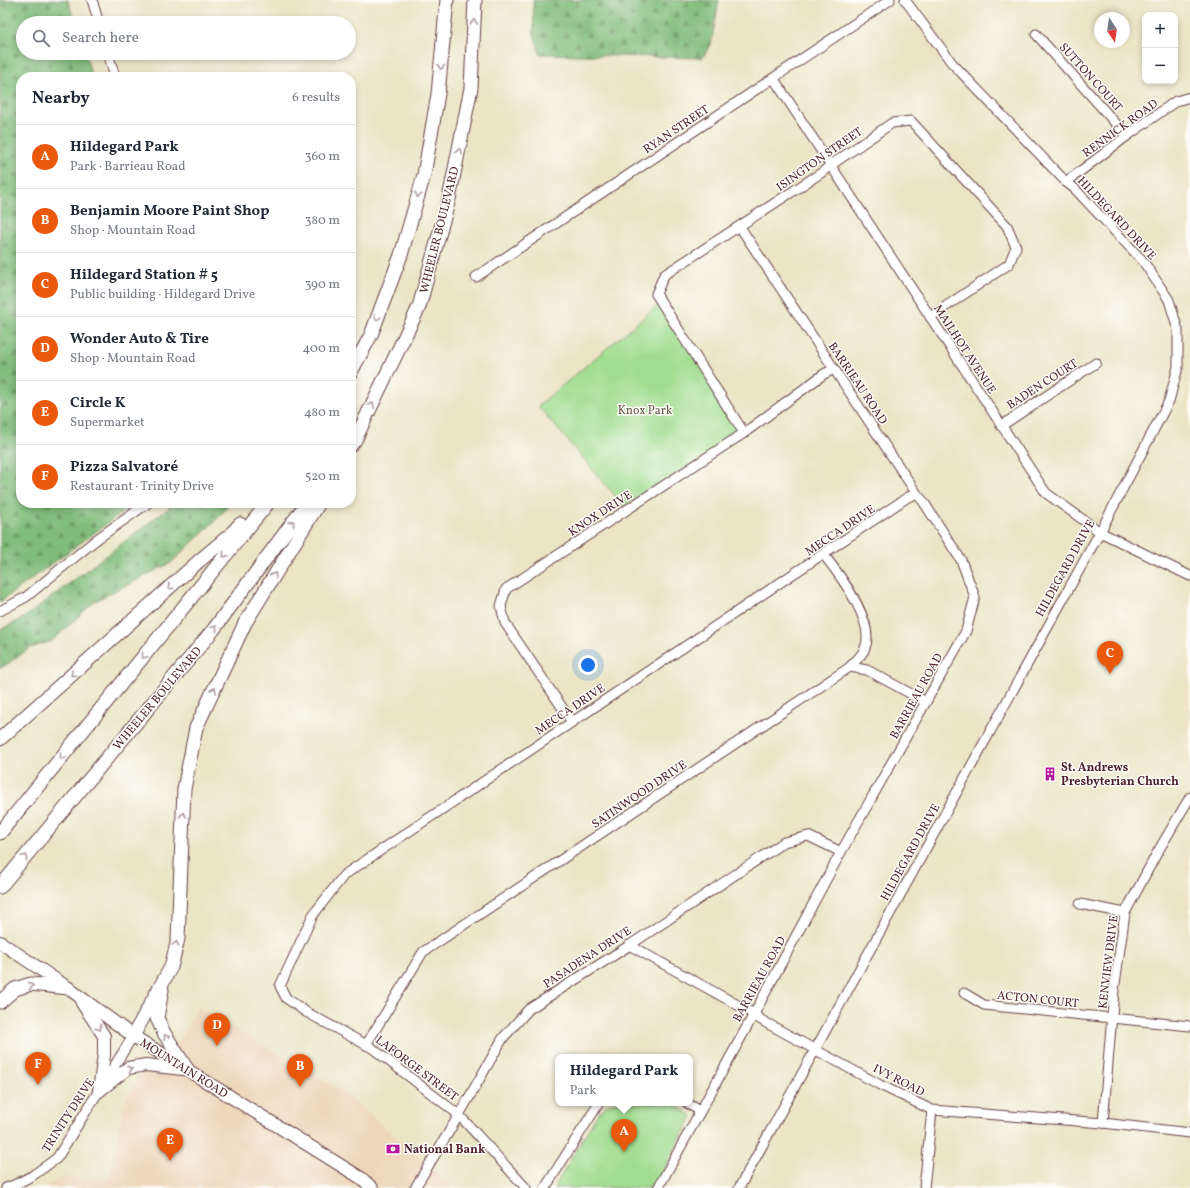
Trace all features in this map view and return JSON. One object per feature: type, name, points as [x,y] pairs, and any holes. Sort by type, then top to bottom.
[{"type":"highway","points":[[356,363],[371,335],[402,255],[424,175],[438,94],[447,0]]},
{"type":"highway","name":"WHEELER BOULEVARD","points":[[356,436],[419,307],[449,199],[471,88],[475,0]]},
{"type":"highway","points":[[0,739],[199,561],[230,536],[255,508]]},
{"type":"highway","points":[[0,833],[264,508]]},
{"type":"highway","name":"WHEELER BOULEVARD","points":[[0,887],[214,629],[303,508]]},
{"type":"highway","points":[[133,1036],[171,966],[178,939],[184,789],[196,728],[245,623],[316,508]]},
{"type":"highway","points":[[163,981],[157,1018],[164,1033],[188,1069]]},
{"type":"highway","points":[[0,1002],[15,989],[31,984],[73,991]]},
{"type":"main road","name":"MOUNTAIN ROAD","points":[[0,942],[73,991],[133,1036],[354,1174],[372,1188]]},
{"type":"main road","points":[[73,991],[104,1036],[104,1055],[99,1090]]},
{"type":"main road","points":[[99,1090],[128,1068],[146,1065],[188,1069]]},
{"type":"street","points":[[92,0],[97,16]]},
{"type":"street","name":"RYAN STREET","points":[[476,277],[890,0]]},
{"type":"street","name":"HILDEGARD DRIVE","points":[[739,1188],[1100,532],[1169,401],[1178,367],[1178,330],[1169,300],[1142,261],[1074,188],[1066,182],[952,63],[905,0]]},
{"type":"street","name":"SUTTON COURT","points":[[1036,34],[1127,136]]},
{"type":"street","points":[[110,60],[114,72]]},
{"type":"street","name":"MAILHOT AVENUE","points":[[774,79],[844,188],[1046,493],[1100,532],[1189,575]]},
{"type":"street","name":"RENNICK ROAD","points":[[1066,182],[1127,136],[1176,102],[1190,97]]},
{"type":"street","name":"ISINGTON STREET","points":[[744,433],[656,294],[664,275],[821,173],[830,165],[892,123],[910,121],[1007,226],[1016,247],[1009,264],[930,316]]},
{"type":"street","name":"BARRIEAU ROAD","points":[[658,1188],[842,852],[966,631],[975,597],[960,560],[923,501],[740,227]]},
{"type":"street","name":"BADEN COURT","points":[[1001,426],[1096,363]]},
{"type":"street","name":"KNOX DRIVE","points":[[572,722],[505,623],[501,606],[506,589],[744,433],[824,374],[834,369]]},
{"type":"street","name":"MECCA DRIVE","points":[[280,986],[313,915],[344,875],[908,498],[917,494]]},
{"type":"street","points":[[0,611],[26,597],[97,539],[141,508]]},
{"type":"street","name":"SATINWOOD DRIVE","points":[[366,1045],[423,952],[850,667],[866,648],[868,630],[851,591],[824,555]]},
{"type":"street","points":[[850,667],[867,670],[926,702]]},
{"type":"street","name":"KENVIEW DRIVE","points":[[1103,1123],[1114,991],[1125,913],[1190,797]]},
{"type":"street","name":"PASADENA DRIVE","points":[[415,1188],[460,1115],[503,1038],[529,1009],[629,945],[784,842],[808,836],[842,852]]},
{"type":"street","points":[[1080,904],[1125,913]]},
{"type":"street","name":"IVY ROAD","points":[[629,945],[754,1014],[761,1020],[880,1085],[932,1110],[1103,1123],[1190,1133]]},
{"type":"street","name":"LAFORGE STREET","points":[[280,986],[286,998],[306,1012],[372,1048],[460,1115],[526,1188]]},
{"type":"street","name":"ACTON COURT","points":[[964,993],[984,1005],[1190,1026]]},
{"type":"street","name":"TRINITY DRIVE","points":[[6,1188],[32,1176],[56,1158],[133,1036]]},
{"type":"street","points":[[546,1188],[597,1106]]},
{"type":"street","points":[[692,1106],[700,1111]]},
{"type":"street","points":[[924,1188],[932,1110]]},
{"type":"shaded area","points":[[198,1007],[342,1091],[453,1188],[43,1188],[62,1177],[109,1180],[124,1104],[146,1065],[187,1069],[174,1049]]},
{"type":"green space","points":[[0,0],[68,0],[73,16],[16,16],[16,60],[87,60],[91,72],[16,72],[16,508],[128,508],[0,602]]},
{"type":"green space","points":[[533,0],[719,0],[711,45],[702,58],[540,54],[534,34]]},
{"type":"green space","name":"Knox Park","points":[[662,302],[744,433],[624,506],[538,406]]},
{"type":"green space","points":[[168,508],[227,508],[171,563],[95,601],[52,641],[30,648],[0,669],[0,630],[25,617]]},
{"type":"green space","points":[[606,1106],[677,1106],[692,1116],[654,1188],[554,1188],[598,1113]]},
{"type":"place","name":"Hildegard Station # 5","points":[[1110,674]]},
{"type":"place","name":"St. Andrews Presbyterian Church","points":[[1050,774]]},
{"type":"place","name":"Wonder Auto & Tire","points":[[217,1046]]},
{"type":"place","name":"Pizza Salvatoré","points":[[38,1085]]},
{"type":"place","name":"Benjamin Moore Paint Shop","points":[[300,1087]]},
{"type":"place","name":"National Bank","points":[[393,1149]]},
{"type":"place","name":"Hildegard Park","points":[[624,1152]]},
{"type":"place","name":"Circle K","points":[[170,1161]]}]
